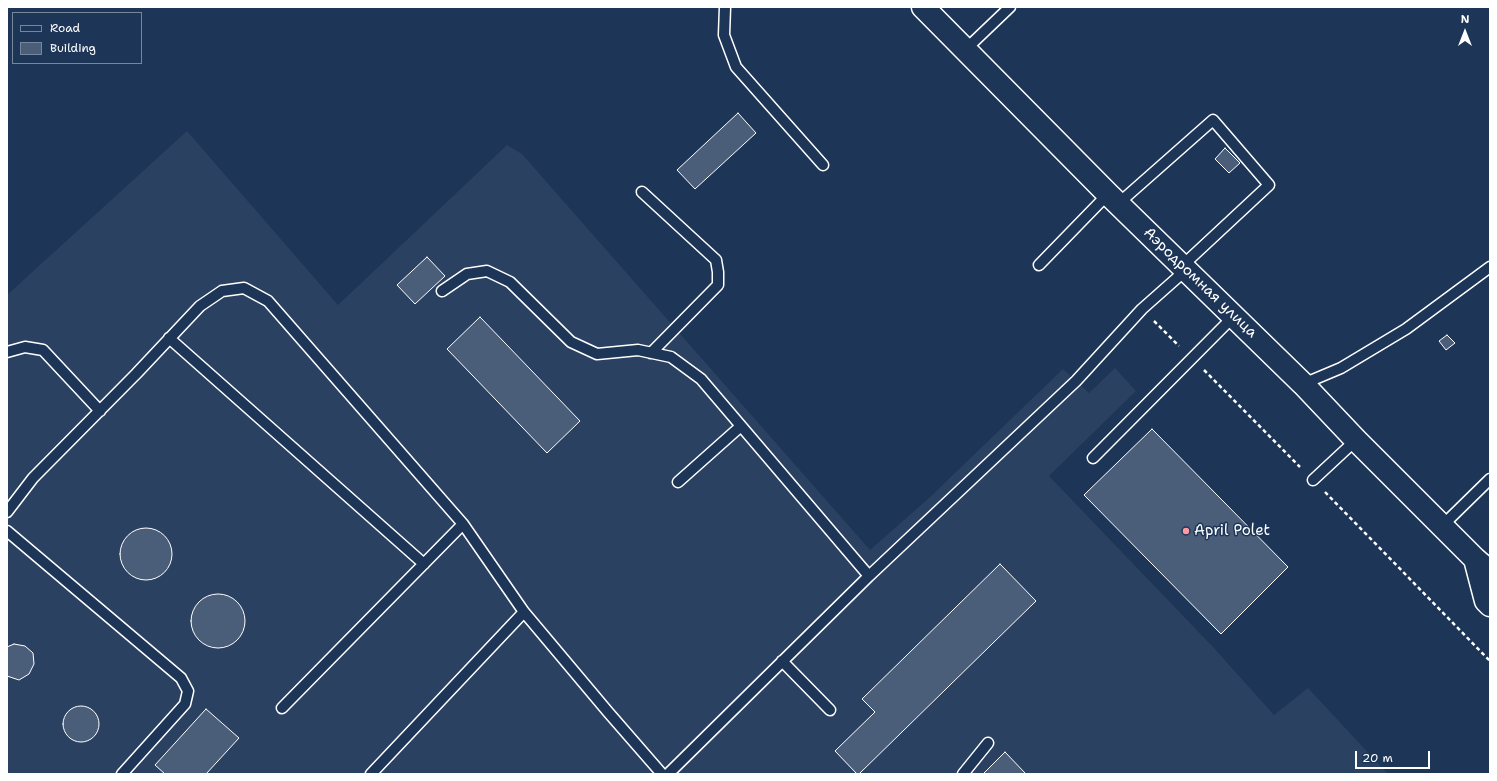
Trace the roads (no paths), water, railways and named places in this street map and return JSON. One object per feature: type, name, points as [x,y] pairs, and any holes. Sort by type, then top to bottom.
[{"type":"street","name":"Аэродромная улица","points":[[923,7],[1184,268],[1303,384],[1356,440],[1442,526],[1485,566],[1490,580]]},
{"type":"street","points":[[1485,566],[1486,601],[1490,606]]},
{"type":"lane","points":[[726,7],[724,35],[736,67],[823,165]]},
{"type":"lane","points":[[965,50],[1010,7]]},
{"type":"lane","points":[[668,774],[868,576],[1076,381],[1142,309],[1269,185],[1213,120],[1114,198],[1039,265]]},
{"type":"lane","points":[[642,192],[716,260],[718,272],[718,285],[651,353]]},
{"type":"lane","points":[[1303,384],[1341,368],[1406,329],[1490,267]]},
{"type":"lane","points":[[442,291],[467,274],[487,271],[510,282],[571,342],[597,354],[638,350],[671,357],[701,379],[868,576]]},
{"type":"lane","points":[[7,512],[10,499],[100,411],[200,306],[222,291],[244,288],[268,301],[463,524],[524,612],[662,774]]},
{"type":"lane","points":[[1093,458],[1234,316]]},
{"type":"lane","points":[[169,338],[424,564]]},
{"type":"lane","points":[[7,352],[25,347],[43,350],[100,411]]},
{"type":"lane","points":[[678,482],[741,426]]},
{"type":"lane","points":[[1313,480],[1356,440]]},
{"type":"lane","points":[[1442,526],[1490,480]]},
{"type":"lane","points":[[282,708],[463,524]]},
{"type":"lane","points":[[7,532],[180,678],[188,691],[185,704],[122,774]]},
{"type":"lane","points":[[371,774],[524,612]]},
{"type":"lane","points":[[782,661],[830,710]]},
{"type":"lane","points":[[963,774],[988,743]]},
{"type":"place","name":"April Polet","points":[[1186,531]]}]
